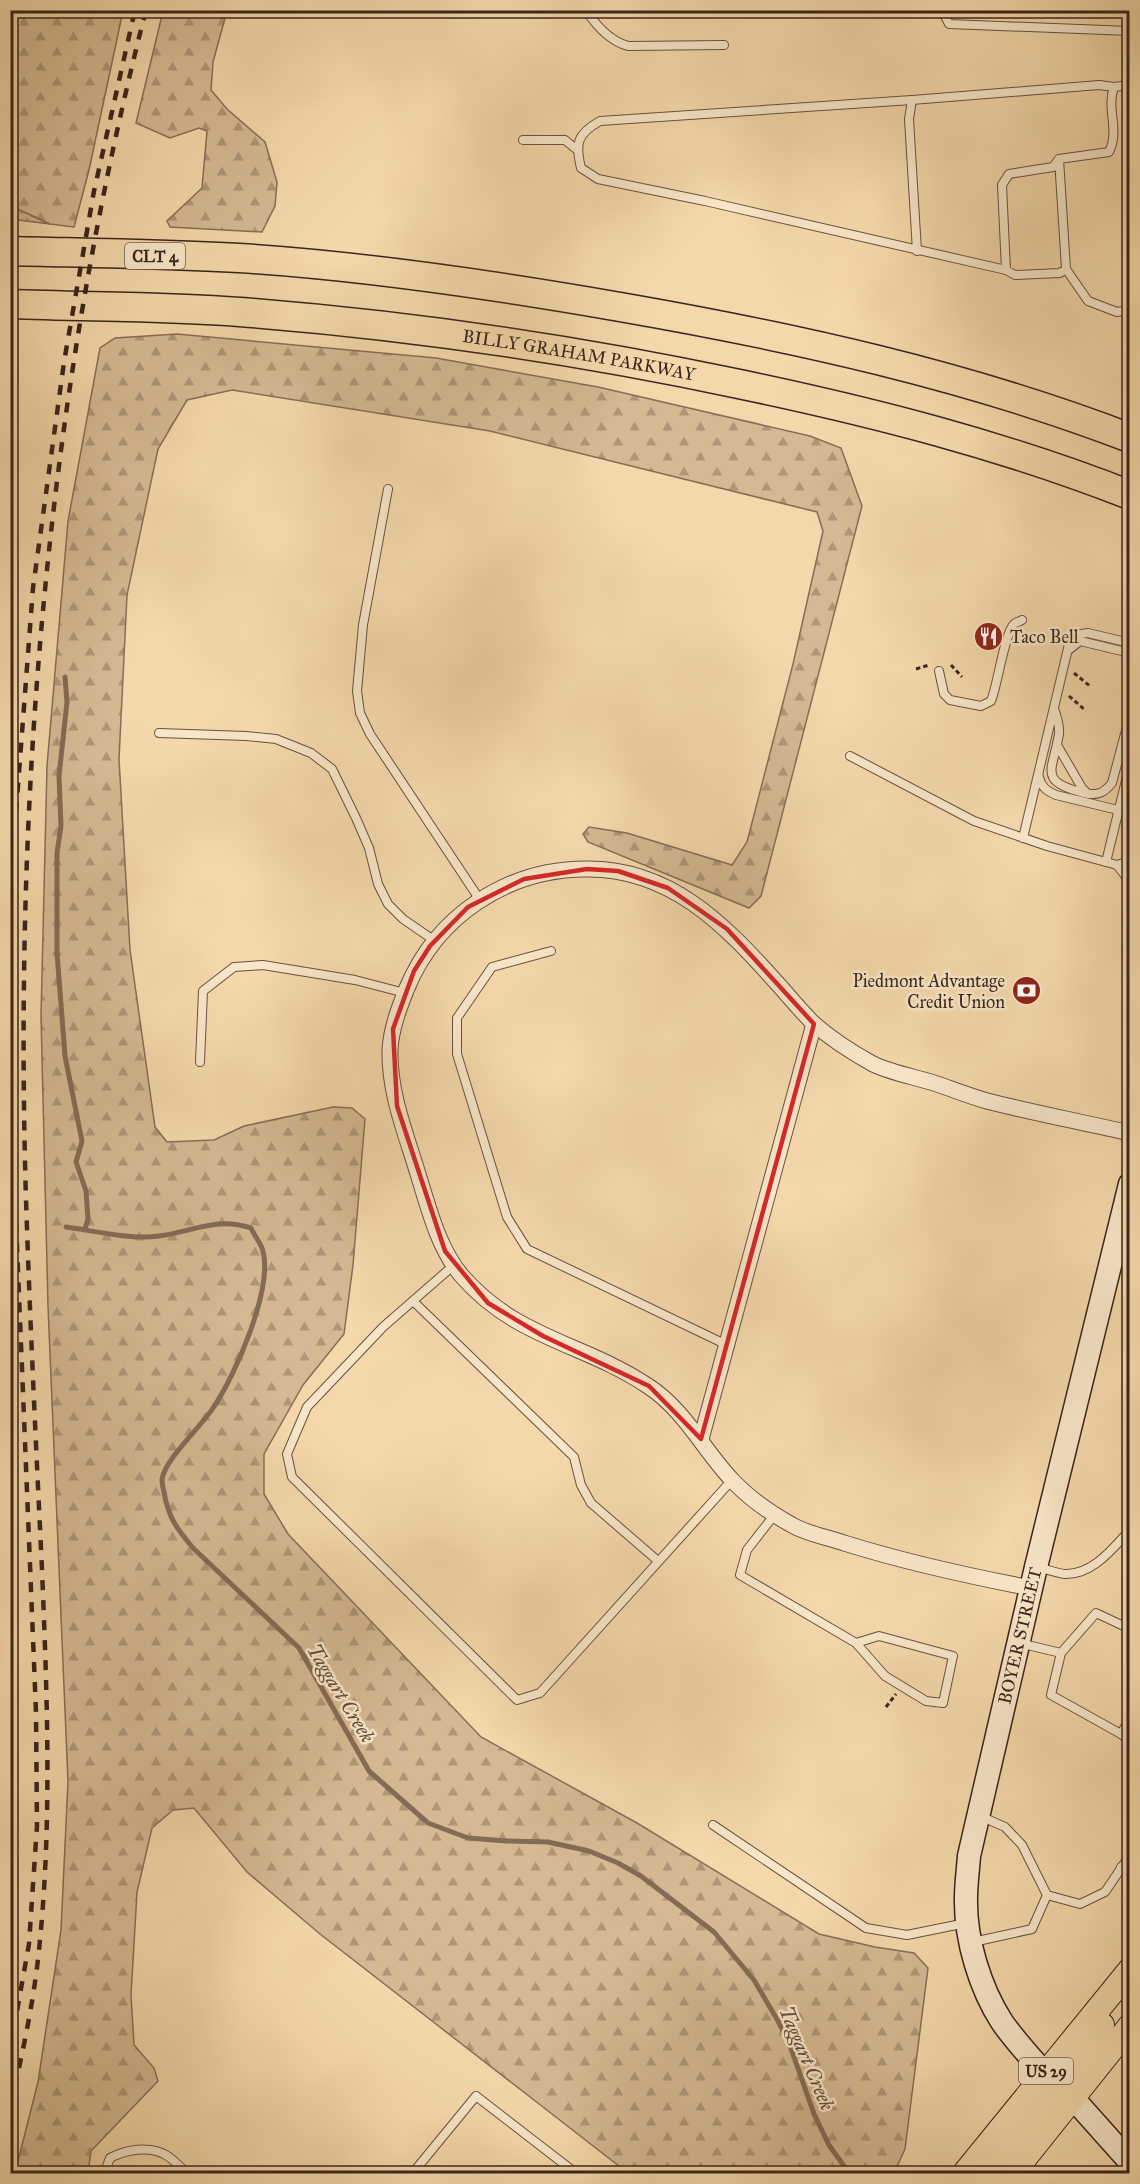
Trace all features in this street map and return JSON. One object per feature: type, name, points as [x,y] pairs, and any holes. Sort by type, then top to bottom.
[{"type":"highway","points":[[10,236],[71,253]]},
{"type":"highway","points":[[10,251],[71,253]]},
{"type":"highway","name":"CLT 4","points":[[71,253],[240,258],[419,277],[547,294],[685,318],[822,347],[958,381],[1130,438]]},
{"type":"highway","name":"BILLY GRAHAM PARKWAY","points":[[10,304],[236,312],[390,327],[539,347],[697,375],[810,399],[944,432],[1027,458],[1130,495]]},
{"type":"main road","name":"BOYER STREET","points":[[1044,2073],[1016,2042],[986,1992],[970,1933],[966,1900],[969,1856],[1033,1577],[1117,1254],[1130,1184]]},
{"type":"main road","name":"US 29","points":[[964,2174],[1130,1970]]},
{"type":"main road","points":[[1130,1983],[1066,2077],[1066,2084],[1072,2097],[1130,2162]]},
{"type":"main road","name":"US 29","points":[[1012,2174],[1130,2026]]},
{"type":"main road","points":[[989,2174],[1015,2143],[1047,2094],[1044,2073]]},
{"type":"street","points":[[1033,1577],[957,1574],[887,1556],[795,1527],[732,1480],[701,1439],[666,1400],[649,1386],[618,1368],[543,1336],[488,1303],[454,1265],[441,1240],[396,1106],[390,1049],[393,1029],[414,971],[450,923],[480,900],[524,879],[555,871],[587,868],[618,871],[668,888],[699,906],[727,929],[814,1024],[876,1066],[985,1100],[1130,1133]]},
{"type":"street","points":[[701,1439],[814,1024]]},
{"type":"lane","points":[[586,10],[596,25],[618,43],[628,46],[724,45]]},
{"type":"lane","points":[[942,10],[949,24],[1130,30]]},
{"type":"lane","points":[[576,149],[585,130],[600,121],[1099,85],[1114,87],[1130,85]]},
{"type":"lane","points":[[1006,270],[1002,185],[1009,174],[1053,167],[1059,159],[1109,152],[1114,141],[1111,95],[1114,87]]},
{"type":"lane","points":[[912,100],[909,119],[917,251]]},
{"type":"lane","points":[[523,140],[564,140],[576,149],[581,168],[598,179],[705,201],[1006,270],[1015,275],[1059,273],[1066,268]]},
{"type":"lane","points":[[1059,159],[1066,268],[1088,301],[1117,312],[1130,310]]},
{"type":"lane","points":[[388,489],[363,625],[357,691],[360,713],[370,734],[480,900]]},
{"type":"lane","points":[[939,671],[944,694],[950,700],[981,706],[991,702],[1010,631],[1015,623],[1022,620]]},
{"type":"lane","points":[[1023,838],[1068,650],[1074,635],[1080,632],[1130,643]]},
{"type":"lane","points":[[1068,650],[1080,641],[1130,653]]},
{"type":"lane","points":[[1054,706],[1060,732],[1051,773],[1054,780],[1063,788],[1087,794],[1098,794],[1112,783],[1130,715]]},
{"type":"lane","points":[[159,733],[276,739],[311,753],[332,769],[369,848],[378,884],[388,904],[403,919],[435,940]]},
{"type":"lane","points":[[1056,744],[1087,794]]},
{"type":"lane","points":[[850,756],[974,821],[1106,862],[1118,865],[1130,861]]},
{"type":"lane","points":[[1106,862],[1130,764]]},
{"type":"lane","points":[[1038,772],[1041,784],[1048,792],[1118,810]]},
{"type":"lane","points":[[1118,865],[1130,882]]},
{"type":"lane","points":[[551,951],[492,968],[457,1018],[457,1054],[507,1217],[527,1249],[727,1345]]},
{"type":"lane","points":[[200,1062],[203,990],[234,967],[263,965],[355,980],[405,993]]},
{"type":"lane","points":[[454,1265],[383,1327],[307,1407],[287,1454],[292,1477],[517,1700],[540,1693],[732,1480]]},
{"type":"lane","points":[[413,1301],[574,1457],[581,1485],[591,1503],[658,1561]]},
{"type":"lane","points":[[775,1514],[747,1550],[740,1575],[856,1643],[885,1676],[926,1701],[943,1703],[953,1656],[879,1636],[856,1643]]},
{"type":"lane","points":[[1033,1577],[1077,1572],[1102,1560],[1130,1530]]},
{"type":"lane","points":[[1130,1629],[1096,1613],[1061,1653],[1051,1695],[1121,1734],[1130,1742]]},
{"type":"lane","points":[[1018,1642],[1061,1653]]},
{"type":"lane","points":[[1121,1734],[1130,1718]]},
{"type":"lane","points":[[978,1815],[1005,1827],[1022,1845],[1047,1895],[1080,1905],[1105,1892],[1130,1855]]},
{"type":"lane","points":[[713,1825],[866,1928],[907,1935],[1032,1929],[1047,1895]]},
{"type":"lane","points":[[1121,1868],[1130,1875]]},
{"type":"lane","points":[[412,2174],[476,2096],[577,2174]]},
{"type":"lane","points":[[104,2174],[110,2158],[121,2153],[139,2150],[165,2154],[188,2174]]},
{"type":"path","points":[[1065,664],[1091,687]]},
{"type":"path","points":[[1059,688],[1086,711]]},
{"type":"highlighted area","points":[[587,869],[618,871],[668,888],[727,929],[814,1024],[701,1439],[649,1386],[543,1336],[488,1303],[445,1251],[429,1209],[397,1106],[393,1029],[414,971],[430,946],[468,907],[524,879]]},
{"type":"green space","points":[[11,10],[123,11],[89,170],[74,227],[50,224],[11,206]]},
{"type":"green space","points":[[163,11],[227,11],[213,62],[211,90],[227,109],[265,142],[277,182],[275,206],[262,232],[170,227],[167,221],[202,188],[207,131],[199,128],[170,138],[136,123]]},
{"type":"green space","points":[[11,206],[50,224],[11,219]]},
{"type":"green space","points":[[177,334],[436,358],[598,387],[810,436],[841,448],[862,506],[761,896],[749,908],[588,842],[583,834],[589,827],[627,833],[732,865],[747,842],[793,664],[823,531],[817,512],[490,431],[232,390],[187,400],[158,449],[127,595],[119,759],[130,950],[155,1127],[167,1142],[214,1140],[244,1126],[333,1107],[352,1108],[365,1119],[353,1265],[344,1334],[303,1385],[264,1454],[264,1494],[288,1534],[481,1737],[637,1823],[819,1934],[914,1953],[928,1968],[905,2149],[894,2173],[628,2173],[320,1934],[247,1872],[194,1808],[173,1810],[152,1828],[137,1892],[131,1995],[134,2045],[154,2068],[158,2081],[91,2151],[88,2173],[15,2173],[38,2082],[61,1930],[68,1782],[48,1306],[41,1016],[47,766],[68,521],[100,348],[115,338]]},
{"type":"waterway","points":[[65,677],[67,702],[59,776],[61,826],[57,853],[57,953],[65,1056],[82,1141],[76,1162],[86,1191],[88,1219],[85,1229]]},
{"type":"waterway","name":"Taggart Creek","points":[[66,1227],[124,1236],[148,1237],[216,1224],[251,1228],[262,1248],[265,1264],[263,1285],[251,1330],[222,1393],[207,1416],[170,1462],[162,1479],[168,1509],[178,1529],[193,1548],[299,1648],[369,1771],[428,1823],[468,1838],[548,1842],[589,1851],[641,1876],[714,1932],[754,1980],[778,2021],[788,2040],[814,2114],[829,2145],[849,2173]]},
{"type":"railway","points":[[10,2050],[29,1944],[37,1826],[36,1712],[15,1197],[12,984],[16,812],[33,588],[64,362],[94,191],[135,10]]},
{"type":"railway","points":[[10,2107],[28,2024],[38,1961],[44,1894],[47,1801],[42,1569],[26,1199],[24,1049],[26,899],[32,749],[44,600],[61,451],[83,303],[112,156],[146,10]]},
{"type":"place","name":"Taco Bell","points":[[989,637]]},
{"type":"place","name":"Piedmont Advantage Credit Union","points":[[1026,991]]}]
